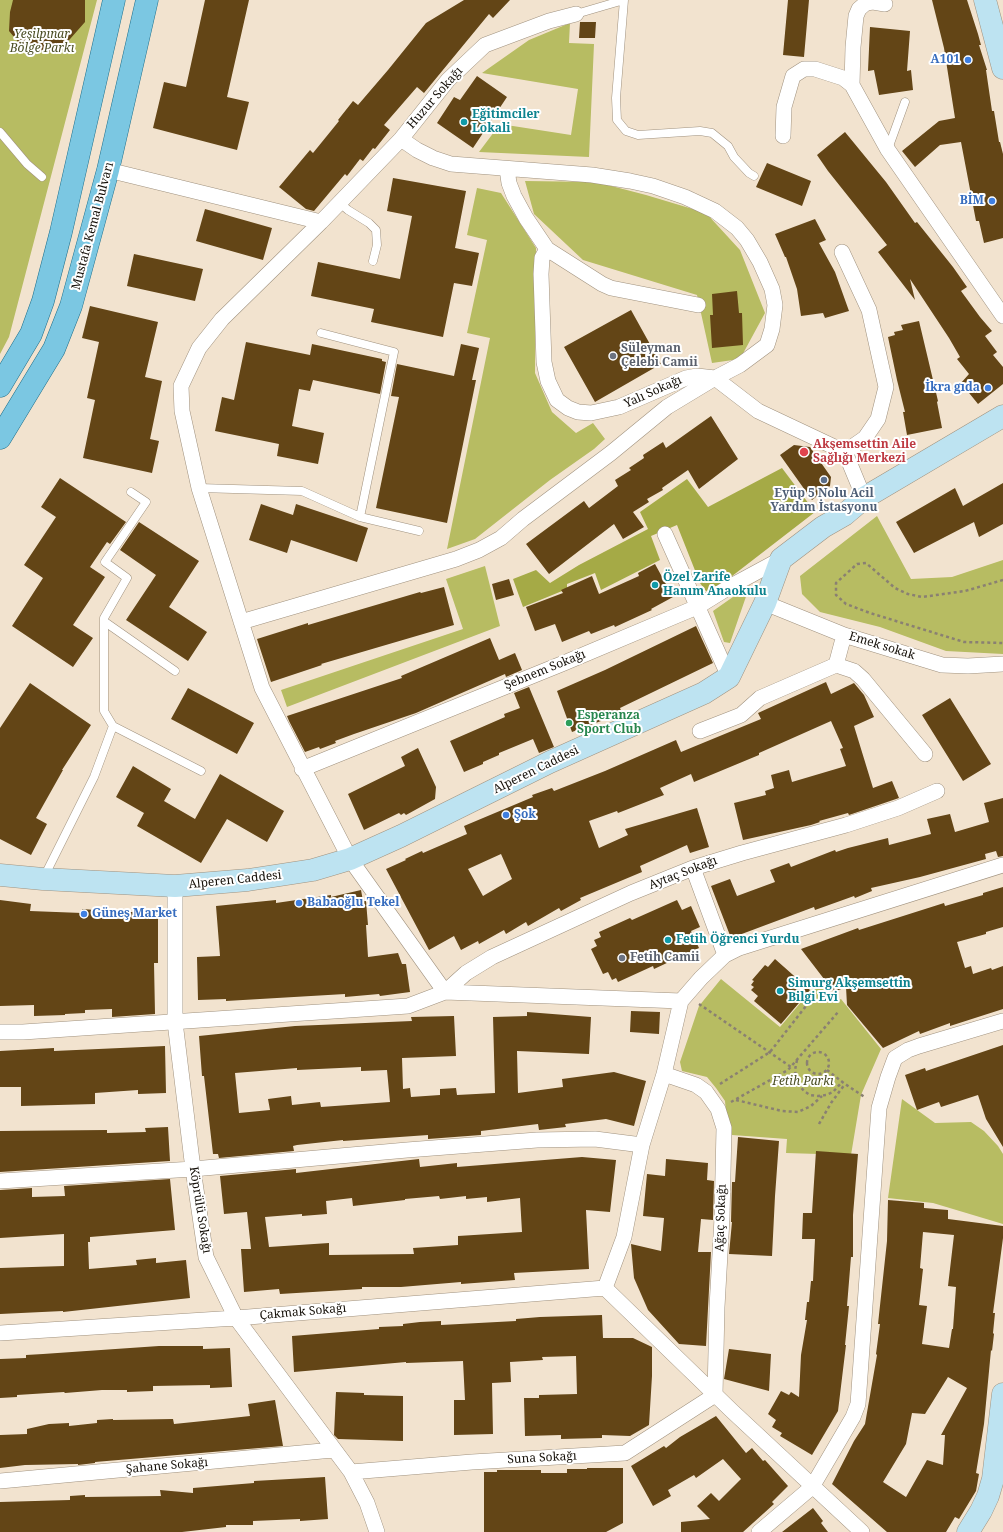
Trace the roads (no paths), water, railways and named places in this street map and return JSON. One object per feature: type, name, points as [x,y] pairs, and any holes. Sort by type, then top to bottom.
[{"type":"main road","points":[[0,386],[31,334],[43,301],[61,232],[114,0]]},
{"type":"main road","name":"Mustafa Kemal Bulvarı","points":[[0,438],[54,349],[71,306],[85,260],[108,170],[147,0]]},
{"type":"street","points":[[985,0],[1002,60]]},
{"type":"street","points":[[852,85],[853,47],[856,16],[859,9],[866,3],[874,2],[885,4]]},
{"type":"street","name":"Huzur Sokağı","points":[[445,992],[350,859],[302,769],[262,688],[199,488],[182,411],[181,386],[199,348],[222,319],[340,203],[401,138],[448,80],[485,45],[549,21],[576,14]]},
{"type":"street","points":[[783,136],[784,107],[793,76],[804,69],[815,68],[843,78],[852,85],[888,150],[1003,316]]},
{"type":"street","points":[[241,622],[456,559],[479,550],[501,538],[523,519],[610,453],[667,407],[740,365],[767,345],[772,329],[774,305],[772,289],[748,240],[737,228],[715,211],[685,197],[653,186],[592,175],[451,164],[433,158],[417,150],[401,138]]},
{"type":"street","points":[[507,169],[508,183],[514,196],[526,218],[547,249],[602,284],[611,288],[698,305]]},
{"type":"street","points":[[108,170],[321,222]]},
{"type":"street","name":"Yalı Sokağı","points":[[547,249],[542,258],[541,274],[544,362],[548,381],[557,400],[568,408],[578,412],[592,412],[620,407],[686,378],[697,376],[715,378]]},
{"type":"street","points":[[842,252],[869,310],[886,387],[878,419],[865,438],[845,452]]},
{"type":"street","points":[[715,378],[758,411],[845,452],[864,498]]},
{"type":"street","points":[[729,677],[765,604],[781,559],[823,527],[844,515],[864,498],[1003,416]]},
{"type":"street","points":[[665,534],[729,677]]},
{"type":"street","name":"Şebnem Sokağı","points":[[302,769],[564,663],[697,607],[731,586],[781,559]]},
{"type":"street","name":"Emek sokak","points":[[765,604],[844,635],[942,665],[968,666],[1003,664]]},
{"type":"street","points":[[836,665],[844,635]]},
{"type":"street","points":[[700,731],[742,715],[760,698],[836,665],[854,671],[863,679],[925,754]]},
{"type":"street","name":"Alperen Caddesi","points":[[0,875],[43,879],[175,886],[248,880],[313,870],[350,859],[401,836],[550,762],[704,693],[729,677]]},
{"type":"street","name":"Aytaç Sokağı","points":[[445,992],[466,973],[492,956],[631,893],[693,868],[846,825],[898,808],[937,791]]},
{"type":"street","points":[[862,1532],[714,1395],[605,1288],[624,1237],[642,1145],[664,1074],[683,998],[701,978],[725,955],[739,948],[1003,865]]},
{"type":"street","points":[[693,868],[725,955]]},
{"type":"street","name":"Köprülü Sokağı","points":[[175,886],[175,1022],[193,1169],[206,1256],[236,1318],[333,1450],[351,1472],[366,1503],[377,1532]]},
{"type":"street","points":[[0,1032],[408,1006],[445,992],[683,998]]},
{"type":"street","points":[[759,1532],[812,1487],[853,1417],[858,1404],[879,1108],[888,1077],[896,1058],[908,1050],[919,1046],[1003,1021]]},
{"type":"street","name":"Ağaç Sokağı","points":[[664,1074],[696,1085],[706,1092],[718,1109],[724,1128],[722,1218],[714,1395]]},
{"type":"street","points":[[0,1181],[193,1169],[537,1140],[595,1139],[642,1145]]},
{"type":"street","name":"Çakmak Sokağı","points":[[0,1333],[236,1318],[605,1288]]},
{"type":"street","points":[[968,1532],[988,1496],[992,1480],[1003,1394]]},
{"type":"street","name":"Suna Sokağı","points":[[351,1472],[472,1462],[625,1454],[714,1395]]},
{"type":"street","name":"Şahane Sokağı","points":[[0,1481],[333,1450]]},
{"type":"lane","points":[[576,14],[624,0],[618,56],[616,98],[617,120],[626,131],[638,135],[700,131],[712,133],[728,146],[734,157],[754,176]]},
{"type":"lane","points":[[888,150],[905,102]]},
{"type":"lane","points":[[0,132],[27,164],[42,177]]},
{"type":"lane","points":[[340,203],[348,210],[369,223],[376,230],[377,246],[373,261]]},
{"type":"lane","points":[[321,333],[394,352],[360,517]]},
{"type":"lane","points":[[199,488],[302,491],[360,517],[419,531]]},
{"type":"lane","points":[[131,492],[146,502],[106,562],[127,578],[104,618],[104,711],[113,726],[201,770]]},
{"type":"lane","points":[[105,622],[175,671]]},
{"type":"lane","points":[[43,879],[94,777],[113,726]]},
{"type":"place","name":"A101","points":[[968,60]]},
{"type":"place","name":"Eğitimciler Lokali","points":[[464,122]]},
{"type":"place","name":"BİM","points":[[992,201]]},
{"type":"place","name":"Süleyman Çelebi Camii","points":[[613,356]]},
{"type":"place","name":"İkra gıda","points":[[988,388]]},
{"type":"place","name":"Akşemsettin Aile Sağlığı Merkezi","points":[[804,452]]},
{"type":"place","name":"Eyüp 5 Nolu Acil Yardım İstasyonu","points":[[824,480]]},
{"type":"place","name":"Özel Zarife Hanım Anaokulu","points":[[655,585]]},
{"type":"place","name":"Esperanza Sport Club","points":[[569,723]]},
{"type":"place","name":"Şok","points":[[506,815]]},
{"type":"place","name":"Babaoğlu Tekel","points":[[299,903]]},
{"type":"place","name":"Güneş Market","points":[[84,914]]},
{"type":"place","name":"Fetih Öğrenci Yurdu","points":[[668,940]]},
{"type":"place","name":"Fetih Camii","points":[[622,958]]},
{"type":"place","name":"Simurg Akşemsettin Bilgi Evi","points":[[780,991]]},
{"type":"park label","name":"Yeşilpınar Bölge Parkı","points":[[42,42]]},
{"type":"park label","name":"Fetih Parkı","points":[[803,1082]]}]
